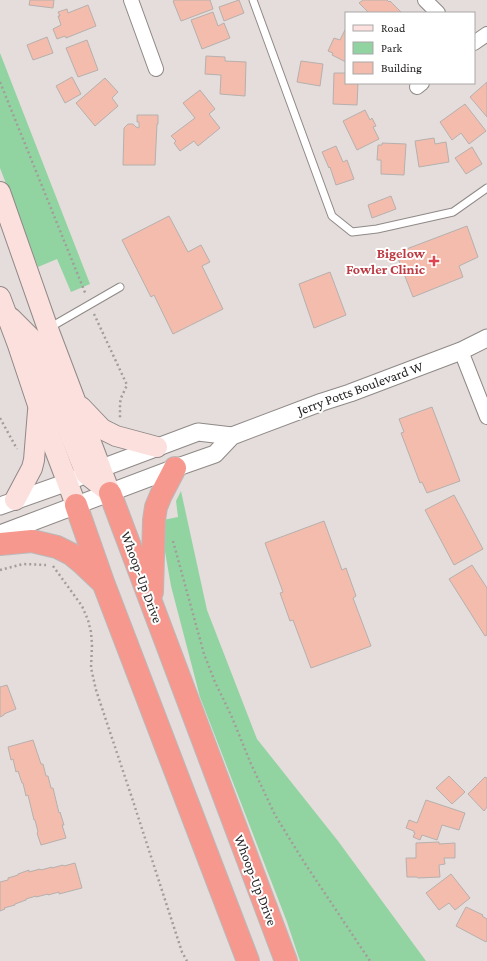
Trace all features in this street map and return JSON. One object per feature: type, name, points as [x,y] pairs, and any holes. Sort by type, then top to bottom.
[{"type":"highway","points":[[152,605],[154,520],[156,507],[175,468]]},
{"type":"highway","name":"Whoop-Up Drive","points":[[110,493],[286,961]]},
{"type":"highway","name":"Whoop-Up Drive","points":[[76,505],[103,582],[248,961]]},
{"type":"highway","points":[[0,544],[32,541],[54,556],[71,554],[82,562],[103,582]]},
{"type":"main road","name":"Whoop-Up Drive","points":[[0,192],[35,336],[38,405],[85,474],[110,493]]},
{"type":"main road","name":"Whoop-Up Drive","points":[[3,305],[35,336],[76,401],[85,474],[76,505]]},
{"type":"main road","points":[[35,336],[85,474]]},
{"type":"main road","points":[[76,401],[102,429],[116,436],[157,447]]},
{"type":"main road","points":[[8,503],[32,468],[34,460],[38,405]]},
{"type":"street","points":[[131,0],[156,69]]},
{"type":"street","points":[[426,0],[437,12]]},
{"type":"street","points":[[475,42],[487,34]]},
{"type":"street","name":"Jerry Potts Boulevard W","points":[[0,534],[215,454],[232,436],[461,351],[487,338]]},
{"type":"street","points":[[461,351],[487,417]]},
{"type":"street","name":"Jerry Potts Boulevard W","points":[[8,503],[198,432],[232,436]]},
{"type":"lane","points":[[254,0],[332,216],[352,232],[377,229],[452,212],[487,188]]},
{"type":"lane","points":[[35,336],[120,287]]},
{"type":"path","points":[[0,82],[90,305],[127,385],[121,398],[120,422],[116,436]]},
{"type":"path","points":[[172,538],[204,654],[263,790],[275,815],[290,840],[370,961]]},
{"type":"path","points":[[0,570],[23,564],[37,564],[54,556],[82,606],[91,632],[91,668],[96,690],[182,952],[187,961]]},
{"type":"green space","points":[[0,53],[90,284],[71,292],[57,259],[38,267],[0,168]]},
{"type":"green space","points":[[181,491],[207,610],[257,739],[338,841],[426,961],[300,961],[287,922],[200,697],[171,586],[164,546],[163,520],[178,517],[176,501]]},
{"type":"building","points":[[30,0],[54,0],[53,8],[29,5]]},
{"type":"building","points":[[210,0],[213,9],[181,21],[173,1]]},
{"type":"building","points":[[239,0],[244,13],[224,21],[219,7]]},
{"type":"building","points":[[363,0],[387,0],[401,12],[368,12],[359,3]]},
{"type":"building","points":[[88,5],[96,26],[66,38],[65,36],[57,39],[53,29],[61,25],[58,12],[67,9],[68,13]]},
{"type":"building","points":[[213,12],[218,26],[224,23],[230,38],[202,49],[191,20]]},
{"type":"building","points":[[345,30],[345,62],[332,55],[333,53],[328,51],[334,38],[340,40]]},
{"type":"building","points":[[47,37],[53,53],[33,60],[27,45]]},
{"type":"building","points":[[87,40],[98,70],[78,77],[66,48]]},
{"type":"building","points":[[206,56],[225,57],[225,61],[246,62],[245,96],[220,94],[221,75],[205,74]]},
{"type":"building","points":[[301,61],[323,64],[320,86],[297,82]]},
{"type":"building","points":[[334,73],[345,73],[345,84],[358,84],[357,105],[333,104]]},
{"type":"building","points":[[72,77],[81,94],[65,103],[56,86]]},
{"type":"building","points":[[105,78],[118,92],[112,98],[118,106],[95,126],[76,103]]},
{"type":"building","points":[[487,82],[487,117],[470,97]]},
{"type":"building","points":[[200,90],[215,109],[209,114],[220,128],[198,146],[194,141],[180,151],[174,143],[176,141],[171,136],[195,118],[183,103]]},
{"type":"building","points":[[465,104],[486,131],[469,144],[461,133],[452,140],[440,122]]},
{"type":"building","points":[[365,110],[370,120],[372,118],[376,126],[373,127],[379,139],[357,150],[343,121]]},
{"type":"building","points":[[137,115],[158,115],[155,165],[123,165],[124,128],[128,124],[133,124],[139,128]]},
{"type":"building","points":[[434,138],[435,144],[446,142],[449,162],[419,167],[415,141]]},
{"type":"building","points":[[382,143],[406,144],[404,175],[381,174],[381,160],[377,160],[378,145],[382,145]]},
{"type":"building","points":[[336,146],[343,162],[347,160],[354,179],[336,185],[330,167],[329,168],[322,152]]},
{"type":"building","points":[[472,147],[482,164],[466,174],[455,158]]},
{"type":"building","points":[[391,196],[396,209],[372,218],[368,205]]},
{"type":"building","points":[[169,216],[188,252],[201,245],[210,262],[202,266],[223,309],[173,334],[154,295],[151,297],[122,240]]},
{"type":"building","name":"Bigelow Fowler Clinic","points":[[467,226],[478,257],[459,266],[463,277],[413,297],[396,253]]},
{"type":"building","points":[[330,272],[346,315],[314,328],[299,284]]},
{"type":"building","points":[[432,407],[460,481],[427,493],[422,482],[420,483],[401,433],[404,432],[399,419]]},
{"type":"building","points":[[454,495],[483,549],[454,565],[425,510]]},
{"type":"building","points":[[324,521],[342,570],[346,568],[356,596],[353,598],[371,646],[311,668],[293,620],[290,621],[280,593],[283,592],[265,543]]},
{"type":"building","points":[[472,565],[487,588],[487,635],[485,636],[449,579]]},
{"type":"building","points":[[7,685],[16,709],[0,717],[0,687]]},
{"type":"building","points":[[33,740],[41,764],[43,764],[46,776],[48,776],[51,788],[53,788],[59,813],[60,812],[64,825],[62,825],[66,838],[41,845],[28,795],[26,796],[18,771],[16,772],[13,759],[11,760],[8,747]]},
{"type":"building","points":[[449,776],[465,792],[452,804],[436,788]]},
{"type":"building","points":[[485,777],[487,778],[487,807],[484,811],[468,794]]},
{"type":"building","points":[[426,800],[465,813],[459,830],[442,825],[437,840],[422,835],[420,840],[413,837],[415,833],[414,831],[406,828],[409,820],[417,823]]},
{"type":"building","points":[[439,842],[439,844],[455,843],[455,858],[444,858],[445,864],[439,865],[440,877],[407,877],[406,858],[416,858],[416,843]]},
{"type":"building","points":[[75,863],[82,888],[59,894],[59,892],[36,896],[4,908],[5,909],[0,911],[0,882],[8,880],[8,878],[29,870],[29,872]]},
{"type":"building","points":[[451,874],[470,898],[455,910],[449,903],[439,910],[426,893]]},
{"type":"building","points":[[466,907],[483,915],[482,916],[487,919],[486,942],[456,926]]},
{"type":"place","name":"Bigelow Fowler Clinic","points":[[434,261]]}]
